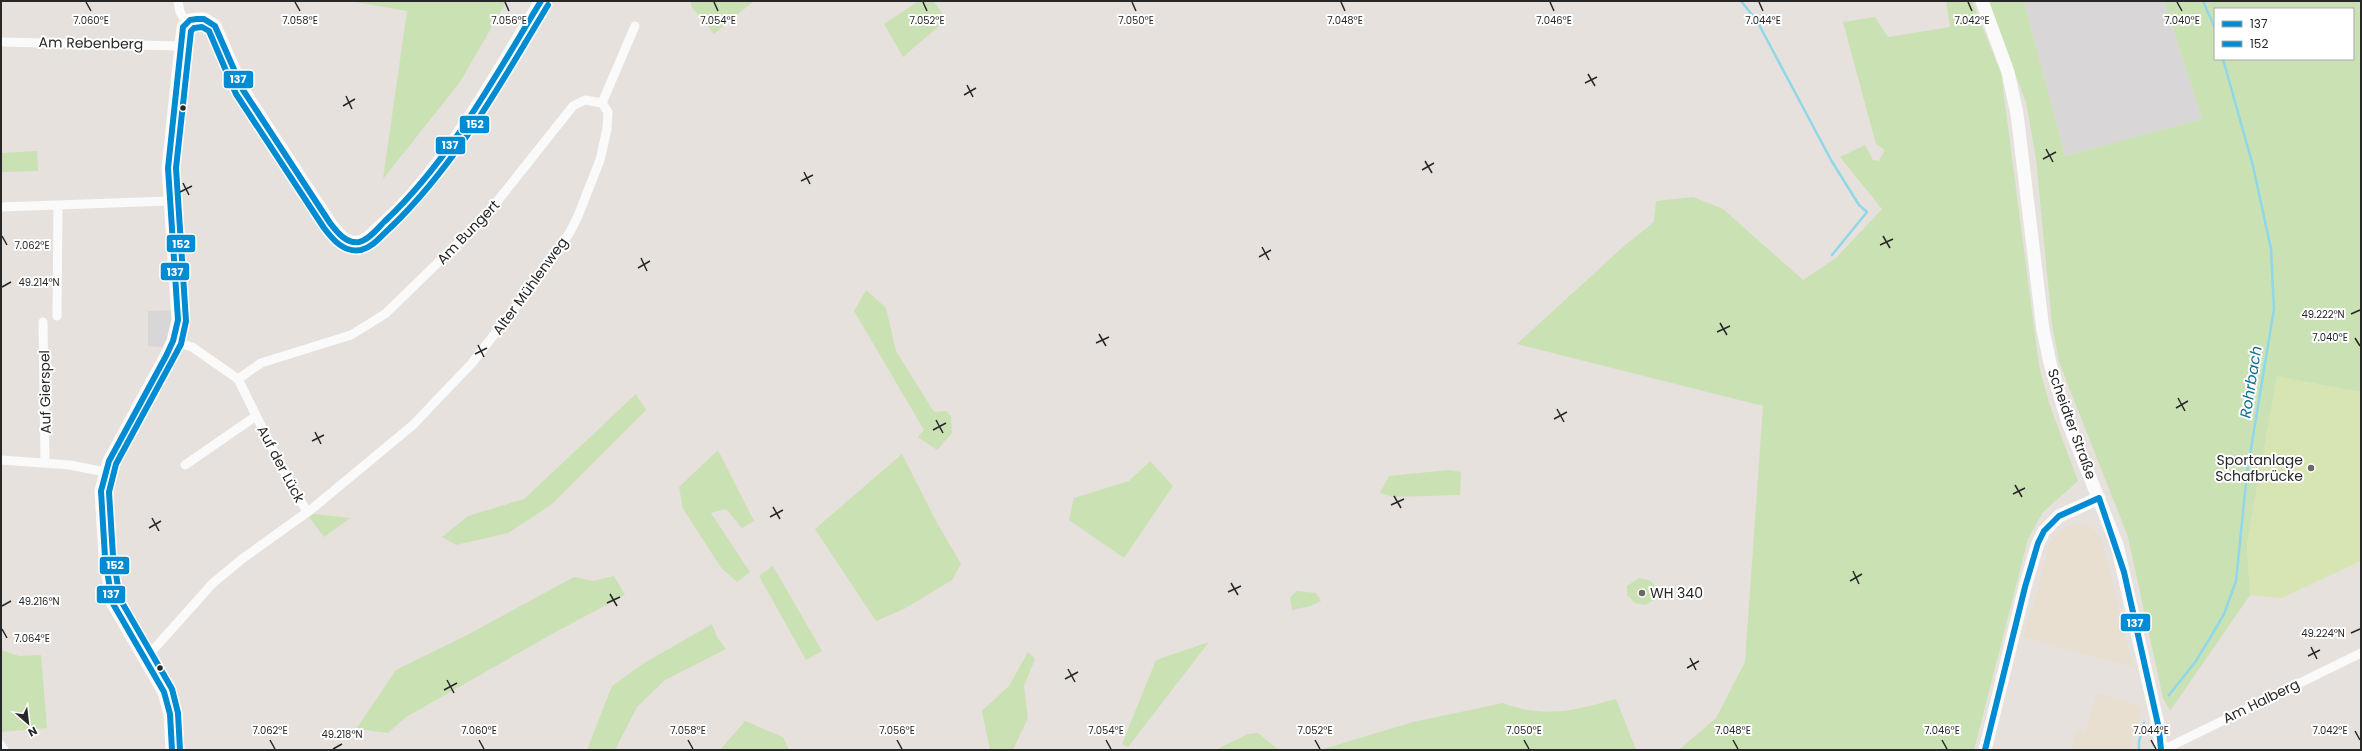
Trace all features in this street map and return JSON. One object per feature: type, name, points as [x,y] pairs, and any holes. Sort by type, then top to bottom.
[{"type":"street","points":[[178,1],[180,12],[186,22]]},
{"type":"street","points":[[186,22],[204,19],[215,26],[238,81],[249,100],[336,232],[347,240],[353,242],[366,238],[395,214],[438,162],[541,1]]},
{"type":"street","name":"Scheidter Straße","points":[[1982,1],[2008,72],[2023,158],[2043,330],[2050,363],[2067,420],[2099,498],[2124,572],[2159,728],[2161,749]]},
{"type":"street","points":[[172,750],[168,704],[159,682],[115,611],[111,597],[105,557],[101,491],[105,472],[173,341],[178,320],[168,168],[181,33],[186,22]]},
{"type":"street","points":[[602,103],[635,26]]},
{"type":"street","name":"Am Rebenberg","points":[[1,42],[180,46]]},
{"type":"street","name":"Am Bungert","points":[[238,379],[261,363],[351,335],[386,314],[484,218],[573,106],[585,100],[602,103]]},
{"type":"street","name":"Alter Mühlenweg","points":[[144,659],[213,583],[242,559],[307,512],[427,413],[472,363],[535,282],[570,232],[588,192],[600,160],[607,129],[608,112],[602,103]]},
{"type":"street","points":[[1,206],[58,206],[169,201]]},
{"type":"street","points":[[57,316],[58,206]]},
{"type":"street","name":"Auf Gierspel","points":[[43,322],[45,462]]},
{"type":"street","name":"Auf der Lück","points":[[173,341],[192,347],[238,379],[307,512]]},
{"type":"street","name":"Auf der Lück","points":[[185,465],[256,416]]},
{"type":"street","points":[[1,460],[45,462],[105,472]]},
{"type":"street","points":[[1985,750],[2025,587],[2038,543],[2044,531],[2059,516],[2099,498]]},
{"type":"street","name":"Am Halberg","points":[[2161,749],[2171,746],[2361,653]]},
{"type":"street","points":[[1,745],[4,750]]},
{"type":"shaded area","points":[[2024,1],[2164,1],[2202,119],[2065,156]]},
{"type":"shaded area","points":[[178,310],[170,348],[148,346],[148,311]]},
{"type":"shaded area","points":[[2076,523],[2091,527],[2101,538],[2133,667],[2023,637],[2031,608],[2033,608],[2050,543],[2060,530]]},
{"type":"shaded area","points":[[2097,693],[2142,707],[2130,750],[2071,750],[2076,730],[2085,732]]},
{"type":"green space","points":[[349,1],[507,1],[460,82],[383,179],[407,11]]},
{"type":"green space","points":[[691,1],[754,1],[714,34],[691,6]]},
{"type":"green space","points":[[919,1],[933,1],[947,19],[903,57],[884,24]]},
{"type":"green space","points":[[1946,1],[1972,1],[2001,73],[2039,366],[2049,403],[2078,481],[2043,512],[2028,539],[1974,750],[1679,750],[1716,718],[1745,662],[1763,406],[1517,344],[1623,247],[1654,222],[1656,201],[1693,197],[1723,209],[1803,280],[1836,258],[1882,209],[1840,157],[1865,145],[1873,160],[1879,161],[1885,150],[1876,144],[1843,22],[1875,17],[1888,37],[1950,27]]},
{"type":"green space","points":[[1987,1],[2024,1],[2065,156],[2202,119],[2164,1],[2361,1],[2361,392],[2277,377],[2247,544],[2250,595],[2170,711],[2163,698],[2128,537],[2059,362],[2052,324],[2036,159],[2026,102]]},
{"type":"green space","points":[[37,151],[38,171],[2,172],[1,153]]},
{"type":"green space","points":[[866,290],[886,308],[896,351],[934,412],[946,411],[951,416],[952,433],[937,450],[918,437],[924,430],[854,311]]},
{"type":"green space","name":"Sportanlage Schafbrücke","points":[[2277,376],[2361,392],[2361,561],[2281,598],[2250,595],[2247,544]]},
{"type":"green space","points":[[636,394],[646,410],[551,505],[508,533],[456,545],[442,537],[468,516],[524,499]]},
{"type":"green space","points":[[718,450],[754,521],[742,528],[726,509],[711,513],[750,572],[737,582],[722,569],[683,509],[679,487]]},
{"type":"green space","points":[[902,454],[936,521],[961,564],[952,580],[904,609],[876,621],[815,529]]},
{"type":"green space","points":[[1150,461],[1173,486],[1124,558],[1069,520],[1074,498],[1129,481]]},
{"type":"green space","points":[[1449,470],[1461,472],[1460,495],[1393,497],[1380,493],[1389,476]]},
{"type":"green space","points":[[314,514],[350,518],[324,537],[309,517]]},
{"type":"green space","points":[[773,566],[822,651],[806,660],[759,576]]},
{"type":"green space","points":[[614,576],[625,595],[552,634],[406,717],[388,733],[356,729],[396,670],[469,634],[574,577],[593,581]]},
{"type":"green space","points":[[1639,578],[1651,581],[1657,589],[1655,599],[1646,605],[1635,603],[1627,595],[1627,586]]},
{"type":"green space","points":[[1297,591],[1316,593],[1321,601],[1310,606],[1292,610],[1290,597]]},
{"type":"green space","points":[[712,624],[717,637],[726,649],[665,680],[637,707],[615,750],[587,750],[612,686],[641,665]]},
{"type":"green space","points":[[1209,642],[1128,747],[1122,744],[1156,660]]},
{"type":"green space","points":[[1,650],[19,656],[41,655],[47,728],[1,732]]},
{"type":"green space","points":[[1028,652],[1035,659],[1024,686],[1028,718],[1013,750],[990,750],[982,711],[1009,686]]},
{"type":"green space","points":[[1616,699],[1636,750],[1320,750],[1413,722],[1503,703],[1532,711],[1546,712],[1588,707]]},
{"type":"green space","points":[[745,721],[783,737],[789,750],[721,749]]},
{"type":"green space","points":[[1258,733],[1279,750],[1215,750],[1248,734]]},
{"type":"waterway","points":[[1741,1],[1757,21],[1831,160],[1859,205],[1867,212],[1832,255]]},
{"type":"waterway","name":"Rohrbach","points":[[2203,1],[2214,26]]},
{"type":"waterway","name":"Rohrbach","points":[[2169,695],[2196,661],[2213,633],[2224,614],[2236,581],[2247,473],[2274,309],[2271,249],[2253,166],[2223,60]]},
{"type":"waterway","name":"Rohrbach","points":[[2139,750],[2139,742],[2144,723]]},
{"type":"transit line","name":"137","points":[[172,750],[170,714],[164,692],[112,602],[105,557],[101,491],[109,461],[166,356],[173,341],[178,320],[168,168],[183,27],[190,20],[197,19],[204,19],[215,26],[243,90],[330,223],[346,239],[359,242],[363,241],[373,233],[409,197],[431,171],[470,117],[541,1]]},
{"type":"transit line","name":"152","points":[[180,750],[178,713],[172,689],[120,599],[113,556],[109,492],[116,464],[181,344],[186,321],[176,168],[191,31],[194,28],[202,27],[209,31],[236,94],[327,233],[344,248],[349,250],[361,250],[373,244],[380,238],[414,204],[436,178],[457,150],[495,93],[548,5]]},
{"type":"transit line","name":"137","points":[[2099,498],[2124,572],[2159,729],[2161,750]]},
{"type":"transit line","name":"137","points":[[1985,750],[2025,587],[2038,543],[2044,531],[2059,516],[2099,498]]},
{"type":"place","name":"Sportanlage Schafbrücke","points":[[2311,468]]},
{"type":"place","name":"WH 340","points":[[1642,593]]}]
